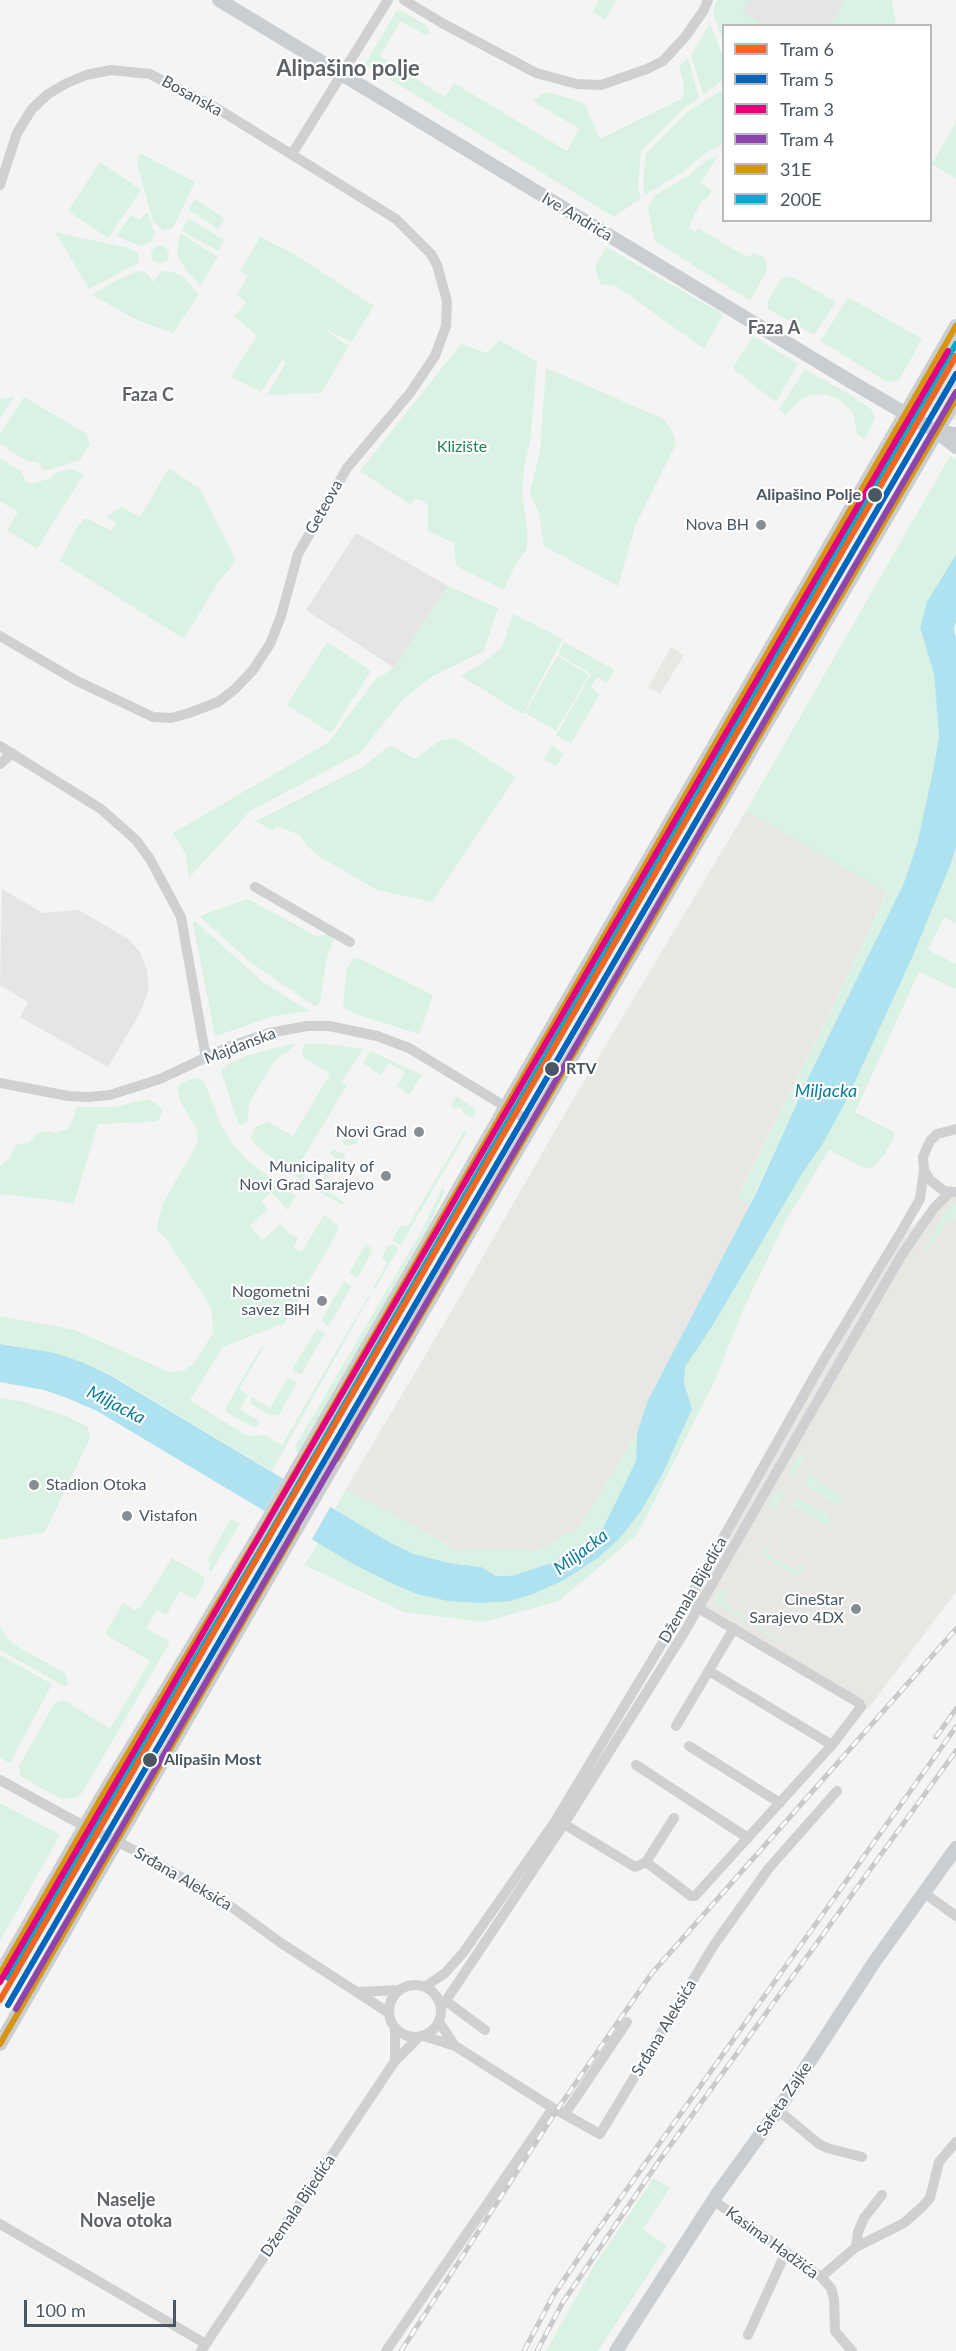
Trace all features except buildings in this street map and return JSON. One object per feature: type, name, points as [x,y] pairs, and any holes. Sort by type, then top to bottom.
[{"type":"main road","name":"Ive Andrića","points":[[219,0],[937,432],[956,447]]},
{"type":"main road","points":[[0,1974],[260,1533],[956,326]]},
{"type":"main road","points":[[0,2044],[320,1488],[956,399]]},
{"type":"main road","points":[[937,432],[956,434]]},
{"type":"main road","name":"Safeta Zajke","points":[[616,2351],[713,2200],[778,2110],[875,1961],[956,1849]]},
{"type":"street","points":[[292,154],[388,0]]},
{"type":"street","points":[[404,0],[536,73],[577,84],[601,85],[663,61],[685,37],[704,10],[708,0]]},
{"type":"street","name":"Bosanska","points":[[0,185],[17,133],[32,109],[48,94],[65,84],[86,75],[111,70],[155,75],[218,109],[292,154]]},
{"type":"street","name":"Geteova","points":[[0,636],[76,681],[153,717],[171,718],[218,702],[234,690],[253,670],[270,644],[281,616],[298,554],[327,501],[347,468],[428,368],[443,339],[446,326],[447,302],[437,266],[431,254],[396,219],[292,154]]},
{"type":"street","points":[[0,746],[101,809],[136,840],[150,860],[182,916],[206,1058]]},
{"type":"street","points":[[0,764],[12,753]]},
{"type":"street","points":[[255,887],[350,942]]},
{"type":"street","name":"Majdanska","points":[[0,1083],[68,1096],[88,1097],[132,1089],[228,1047],[287,1029],[329,1026],[377,1036],[409,1048],[534,1124]]},
{"type":"street","name":"Džemala Bijedića","points":[[424,1987],[445,1973],[463,1953],[554,1823],[687,1602],[823,1361],[920,1199],[924,1170],[923,1157],[930,1141],[937,1134],[956,1129]]},
{"type":"street","name":"Džemala Bijedića","points":[[444,2004],[564,1824],[698,1608],[901,1256],[934,1208],[953,1192],[934,1185],[924,1170]]},
{"type":"street","points":[[646,1862],[691,1896],[695,1896],[780,1803],[860,1710],[860,1703],[687,1602]]},
{"type":"street","points":[[676,1726],[734,1628]]},
{"type":"street","points":[[709,1671],[832,1744]]},
{"type":"street","points":[[689,1746],[780,1803]]},
{"type":"street","points":[[636,1766],[748,1838]]},
{"type":"street","name":"Srđana Aleksića","points":[[1,1783],[118,1842],[233,1908],[281,1943],[389,2013]]},
{"type":"street","name":"Srđana Aleksića","points":[[421,2037],[455,2046],[553,2108],[600,2134],[714,1945],[769,1868],[837,1791]]},
{"type":"street","points":[[564,1824],[628,1865],[636,1867],[646,1862],[674,1818]]},
{"type":"street","points":[[924,1893],[956,1916]]},
{"type":"street","points":[[395,2061],[395,2029],[389,2013],[393,1996],[407,1986],[424,1987],[444,2004],[484,2030]]},
{"type":"street","points":[[357,1992],[400,1990]]},
{"type":"street","points":[[395,2029],[407,2037],[421,2037],[430,2032],[439,2022],[444,2004]]},
{"type":"street","name":"Srđana Aleksića","points":[[439,2022],[455,2046]]},
{"type":"street","points":[[565,2114],[627,2022]]},
{"type":"street","name":"Džemala Bijedića","points":[[203,2347],[395,2061],[421,2037]]},
{"type":"street","points":[[386,2351],[553,2108]]},
{"type":"street","points":[[778,2110],[819,2144],[862,2157]]},
{"type":"street","points":[[821,2277],[856,2247],[904,2223],[922,2208],[930,2198],[939,2162],[956,2142]]},
{"type":"street","points":[[856,2247],[858,2232],[864,2218],[882,2195]]},
{"type":"street","name":"Kasima Hadžića","points":[[713,2200],[821,2277],[831,2288],[834,2299],[835,2331],[852,2351]]},
{"type":"street","points":[[0,2224],[203,2347]]},
{"type":"street","points":[[748,2335],[786,2252]]},
{"type":"shaded area","points":[[717,0],[845,0],[831,24],[722,24],[722,36],[713,14]]},
{"type":"shaded area","points":[[956,324],[956,420],[915,401]]},
{"type":"shaded area","points":[[356,533],[448,586],[394,668],[306,610]]},
{"type":"shaded area","points":[[671,647],[684,655],[660,694],[648,687]]},
{"type":"shaded area","points":[[746,811],[887,892],[825,1023],[737,1197],[750,1204],[648,1400],[637,1433],[580,1526],[539,1550],[458,1550],[346,1489],[571,1103]]},
{"type":"shaded area","points":[[2,889],[43,913],[79,910],[128,939],[140,952],[147,970],[149,989],[141,1011],[108,1067],[20,1017],[28,1002],[0,985]]},
{"type":"shaded area","points":[[956,1192],[956,1592],[868,1709],[687,1602],[889,1249],[924,1215]]},
{"type":"green space","points":[[599,0],[617,0],[605,19],[592,12]]},
{"type":"green space","points":[[717,0],[749,0],[742,12],[762,24],[722,24],[722,36],[713,14]]},
{"type":"green space","points":[[845,0],[892,0],[896,24],[831,24]]},
{"type":"green space","points":[[402,11],[427,26],[429,32],[427,36],[401,21],[380,56],[445,97],[454,83],[567,151],[579,129],[533,101],[547,92],[584,103],[600,139],[683,98],[684,84],[679,67],[688,58],[699,98],[683,109],[641,151],[638,188],[641,198],[614,217],[365,64],[396,12]]},
{"type":"green space","points":[[710,23],[722,54],[722,81],[703,95],[691,55]]},
{"type":"green space","points":[[722,90],[722,145],[645,195],[643,186],[646,153],[686,113]]},
{"type":"green space","points":[[956,122],[956,179],[932,164]]},
{"type":"green space","points":[[140,153],[195,182],[173,228],[163,230],[153,221],[137,163]]},
{"type":"green space","points":[[718,156],[700,183],[712,190],[708,198],[702,200],[688,228],[695,232],[698,228],[747,257],[754,253],[764,257],[767,270],[750,301],[655,241],[648,208],[655,195],[688,176],[706,161]]},
{"type":"green space","points":[[100,162],[141,190],[108,238],[68,211]]},
{"type":"green space","points":[[195,199],[224,218],[219,229],[189,210]]},
{"type":"green space","points":[[147,212],[155,234],[151,242],[140,246],[117,236],[131,215],[140,220]]},
{"type":"green space","points":[[188,218],[224,240],[218,251],[182,231]]},
{"type":"green space","points":[[55,232],[132,249],[139,254],[138,263],[89,289]]},
{"type":"green space","points":[[180,233],[218,257],[200,286],[186,270],[177,254]]},
{"type":"green space","points":[[260,237],[294,254],[374,306],[351,342],[323,328],[349,346],[321,393],[267,395],[286,362],[282,360],[261,392],[231,377],[257,335],[234,317],[246,302],[236,295],[248,276],[240,271]]},
{"type":"green space","points":[[156,246],[164,246],[169,251],[167,262],[156,264],[151,259],[151,251]]},
{"type":"green space","points":[[606,247],[723,314],[704,349],[616,286],[600,284],[595,267]]},
{"type":"green space","points":[[143,271],[153,282],[162,271],[181,275],[199,294],[173,333],[137,320],[92,295],[111,283],[135,272]]},
{"type":"green space","points":[[786,277],[794,278],[836,302],[814,335],[768,309],[767,303],[780,280]]},
{"type":"green space","points":[[848,297],[922,339],[899,380],[887,382],[821,341]]},
{"type":"green space","points":[[753,336],[798,364],[776,402],[735,371],[734,366]]},
{"type":"green space","name":"Klizište","points":[[500,340],[537,362],[531,436],[522,493],[527,527],[527,549],[515,565],[504,590],[456,566],[454,543],[428,531],[428,505],[422,500],[416,499],[412,502],[412,506],[360,471],[461,344],[487,353]]},
{"type":"green space","points":[[546,368],[664,419],[673,433],[676,444],[636,524],[618,586],[544,546],[539,514],[530,493],[540,450]]},
{"type":"green space","points":[[805,369],[871,409],[875,418],[865,439],[857,434],[853,414],[835,397],[822,394],[810,395],[799,401],[785,415],[779,409]]},
{"type":"green space","points":[[14,397],[0,419],[0,399]]},
{"type":"green space","points":[[24,397],[87,434],[90,444],[80,460],[44,471],[38,462],[28,462],[0,444],[0,434]]},
{"type":"green space","points":[[950,456],[956,459],[956,555],[920,628],[934,674],[939,736],[917,844],[904,884],[810,1074],[750,1204],[737,1198],[887,893],[746,811]]},
{"type":"green space","points":[[0,458],[21,471],[25,481],[31,484],[51,478],[57,472],[73,469],[83,475],[37,549],[7,530],[18,512],[0,501]]},
{"type":"green space","points":[[169,468],[200,489],[236,560],[216,586],[184,639],[60,561],[76,529],[84,519],[112,531],[116,523],[106,517],[121,507],[140,517]]},
{"type":"green space","points":[[448,586],[498,608],[484,651],[433,676],[403,699],[360,753],[250,811],[189,878],[185,853],[173,833],[329,742],[376,679],[394,668]]},
{"type":"green space","points":[[513,614],[563,639],[523,714],[461,676],[484,662],[502,647]]},
{"type":"green space","points":[[327,642],[371,671],[331,733],[287,705]]},
{"type":"green space","points":[[564,642],[615,670],[606,683],[597,677],[591,687],[600,694],[571,744],[556,735],[591,674],[558,654]]},
{"type":"green space","points":[[557,656],[589,675],[556,731],[525,713]]},
{"type":"green space","points":[[455,738],[516,777],[432,902],[377,890],[320,857],[306,845],[300,835],[276,826],[273,831],[256,821],[363,767],[390,745],[415,759],[439,741]]},
{"type":"green space","points":[[552,746],[564,754],[556,766],[544,759]]},
{"type":"green space","points":[[956,847],[956,923],[944,917],[928,950],[956,964],[956,989],[919,972],[855,1112],[895,1133],[892,1142],[873,1167],[866,1169],[829,1150],[785,1222],[744,1308],[714,1382],[637,1535],[559,1601],[483,1622],[404,1612],[304,1565],[319,1542],[389,1582],[533,1594],[664,1471],[692,1409],[684,1383],[685,1367],[713,1325],[800,1176],[812,1161],[851,1089],[912,958]]},
{"type":"green space","points":[[248,899],[318,937],[328,934],[334,939],[326,961],[320,1002],[316,1007],[250,962],[199,916]]},
{"type":"green space","points":[[195,921],[263,982],[309,1011],[274,1016],[215,1035],[193,923]]},
{"type":"green space","points":[[358,958],[433,995],[419,1034],[353,1013],[343,1006],[347,968],[353,959]]},
{"type":"green space","points":[[295,1043],[290,1050],[275,1060],[249,1103],[248,1120],[242,1125],[238,1123],[221,1071],[230,1063],[246,1056]]},
{"type":"green space","points":[[304,1044],[328,1044],[363,1049],[342,1082],[347,1085],[301,1162],[309,1167],[302,1181],[256,1146],[251,1138],[255,1127],[268,1122],[293,1136],[330,1074],[302,1056]]},
{"type":"green space","points":[[370,1051],[422,1075],[409,1095],[397,1086],[405,1072],[389,1063],[380,1075],[363,1063]]},
{"type":"green space","points":[[199,1078],[205,1083],[222,1127],[233,1144],[248,1161],[296,1196],[287,1210],[271,1192],[261,1201],[268,1209],[250,1226],[262,1240],[281,1224],[290,1234],[298,1238],[294,1248],[300,1252],[324,1215],[339,1226],[285,1323],[223,1347],[190,1400],[247,1436],[265,1435],[282,1445],[370,1296],[272,1471],[108,1373],[84,1363],[13,1345],[0,1344],[0,1316],[75,1330],[169,1372],[183,1371],[194,1363],[213,1333],[212,1312],[207,1300],[166,1239],[158,1231],[157,1226],[163,1203],[198,1142],[197,1130],[181,1103],[177,1087],[188,1080]]},
{"type":"green space","points":[[456,1096],[474,1108],[476,1114],[473,1118],[462,1112],[463,1110],[451,1105]]},
{"type":"green space","points":[[148,1099],[161,1107],[159,1120],[98,1124],[74,1203],[0,1194],[0,1166],[9,1159],[16,1145],[28,1143],[38,1133],[46,1131],[55,1133],[67,1129],[74,1117],[76,1107],[114,1107]]},
{"type":"green space","points":[[346,1130],[359,1138],[355,1144],[347,1146],[343,1143],[342,1136]]},
{"type":"green space","points":[[464,1131],[467,1132],[400,1246],[393,1241],[393,1238],[401,1226],[408,1226]]},
{"type":"green space","points":[[334,1150],[344,1154],[346,1160],[345,1162],[338,1159],[321,1188],[344,1202],[342,1205],[311,1187],[312,1184],[318,1186],[335,1157],[329,1153]]},
{"type":"green space","points":[[442,1188],[445,1191],[430,1223],[298,1454],[295,1447],[422,1230]]},
{"type":"green space","points":[[956,1204],[956,1220],[947,1221],[927,1251],[924,1249],[949,1206]]},
{"type":"green space","points":[[366,1244],[372,1252],[357,1278],[349,1273]]},
{"type":"green space","points":[[392,1244],[399,1248],[375,1289],[373,1288],[387,1263],[382,1257],[388,1246]]},
{"type":"green space","points":[[344,1281],[352,1286],[329,1326],[321,1321]]},
{"type":"green space","points":[[317,1328],[325,1333],[301,1375],[292,1370]]},
{"type":"green space","points":[[266,1343],[239,1389],[248,1395],[240,1409],[260,1422],[258,1426],[253,1427],[227,1413],[225,1409],[261,1347]]},
{"type":"green space","points":[[288,1377],[297,1382],[279,1415],[271,1416],[250,1403],[252,1397],[270,1408]]},
{"type":"green space","name":"Stadion Otoka","points":[[0,1398],[21,1401],[66,1416],[88,1427],[90,1438],[45,1532],[0,1540]]},
{"type":"green space","points":[[637,1433],[636,1461],[603,1528],[558,1561],[511,1576],[496,1576],[481,1567],[449,1563],[414,1554],[391,1543],[335,1509],[346,1489],[458,1550],[539,1550],[580,1526]]},
{"type":"green space","points":[[799,1453],[805,1457],[795,1476],[789,1470]]},
{"type":"green space","points":[[809,1475],[844,1497],[841,1502],[835,1504],[808,1488],[805,1481]]},
{"type":"green space","points":[[778,1490],[785,1492],[775,1510],[768,1506]]},
{"type":"green space","points":[[797,1498],[827,1514],[830,1521],[827,1526],[790,1505]]},
{"type":"green space","points":[[231,1519],[240,1524],[211,1572],[208,1567],[211,1563],[207,1560]]},
{"type":"green space","points":[[767,1546],[771,1547],[767,1554],[796,1570],[800,1564],[803,1568],[797,1577],[762,1555]]},
{"type":"green space","points":[[172,1558],[203,1576],[205,1582],[195,1600],[180,1591],[166,1615],[157,1610],[146,1628],[170,1642],[82,1793],[76,1798],[61,1799],[25,1779],[20,1775],[19,1766],[53,1706],[59,1701],[66,1701],[110,1729],[150,1661],[105,1634],[123,1603],[135,1610],[141,1607]]},
{"type":"green space","points":[[719,1589],[728,1594],[726,1600],[729,1607],[803,1656],[717,1604],[715,1597]]},
{"type":"green space","points":[[0,1627],[20,1648],[65,1673],[68,1684],[64,1686],[0,1650]]},
{"type":"green space","points":[[0,1655],[52,1684],[10,1763],[0,1758]]},
{"type":"green space","points":[[0,1803],[60,1835],[0,1941]]},
{"type":"green space","points":[[654,2178],[670,2188],[643,2229],[667,2246],[598,2351],[546,2351],[595,2264]]},
{"type":"water","name":"Miljacka","points":[[956,555],[956,622],[954,628],[956,638],[956,847],[951,863],[912,958],[846,1101],[822,1145],[800,1177],[713,1325],[685,1367],[684,1383],[692,1409],[664,1471],[641,1511],[620,1538],[598,1558],[564,1580],[533,1594],[510,1601],[481,1603],[448,1601],[417,1594],[355,1565],[97,1411],[44,1390],[0,1382],[0,1344],[55,1353],[84,1363],[108,1374],[391,1543],[414,1554],[449,1563],[481,1567],[496,1576],[511,1576],[558,1561],[603,1528],[636,1461],[637,1433],[648,1400],[756,1193],[810,1074],[904,883],[917,844],[939,736],[934,674],[920,628],[927,602]]},
{"type":"pier","points":[[285,1475],[332,1504],[311,1541],[263,1514]]},
{"type":"railway","points":[[401,2351],[557,2110],[652,1973],[956,1629]]},
{"type":"railway","points":[[936,1737],[956,1709]]},
{"type":"railway","points":[[524,2351],[553,2296],[590,2241],[956,1727]]},
{"type":"railway","points":[[537,2351],[563,2302],[659,2161],[956,1751]]},
{"type":"tram line","name":"3","points":[[0,1982],[948,351]]},
{"type":"tram line","name":"6","points":[[0,2000],[956,356]]},
{"type":"tram line","name":"5","points":[[8,2005],[956,374]]},
{"type":"tram line","name":"4","points":[[16,2009],[956,392]]},
{"type":"transit line","name":"31E","points":[[0,1974],[101,1798],[260,1533],[956,326]]},
{"type":"transit line","name":"200E","points":[[8,1978],[109,1803],[268,1537],[956,344]]},
{"type":"transit line","name":"31E","points":[[337,1459],[956,399]]},
{"type":"transit line","name":"31E","points":[[0,2044],[297,1528]]},
{"type":"place","name":"Alipašino Polje","points":[[875,495]]},
{"type":"place","name":"Nova BH","points":[[761,525]]},
{"type":"place","name":"RTV","points":[[552,1069]]},
{"type":"place","name":"Novi Grad","points":[[419,1132]]},
{"type":"place","name":"Municipality of Novi Grad Sarajevo","points":[[386,1176]]},
{"type":"place","name":"Nogometni savez BiH","points":[[322,1301]]},
{"type":"place","name":"Stadion Otoka","points":[[34,1485]]},
{"type":"place","name":"Vistafon","points":[[127,1516]]},
{"type":"place","name":"CineStar Sarajevo 4DX","points":[[856,1609]]},
{"type":"place","name":"Alipašin Most","points":[[150,1760]]},
{"type":"district","name":"Alipašino polje","points":[[348,69]]},
{"type":"district","name":"Faza A","points":[[774,328]]},
{"type":"district","name":"Faza C","points":[[148,395]]},
{"type":"district","name":"Naselje Nova otoka","points":[[126,2210]]}]
